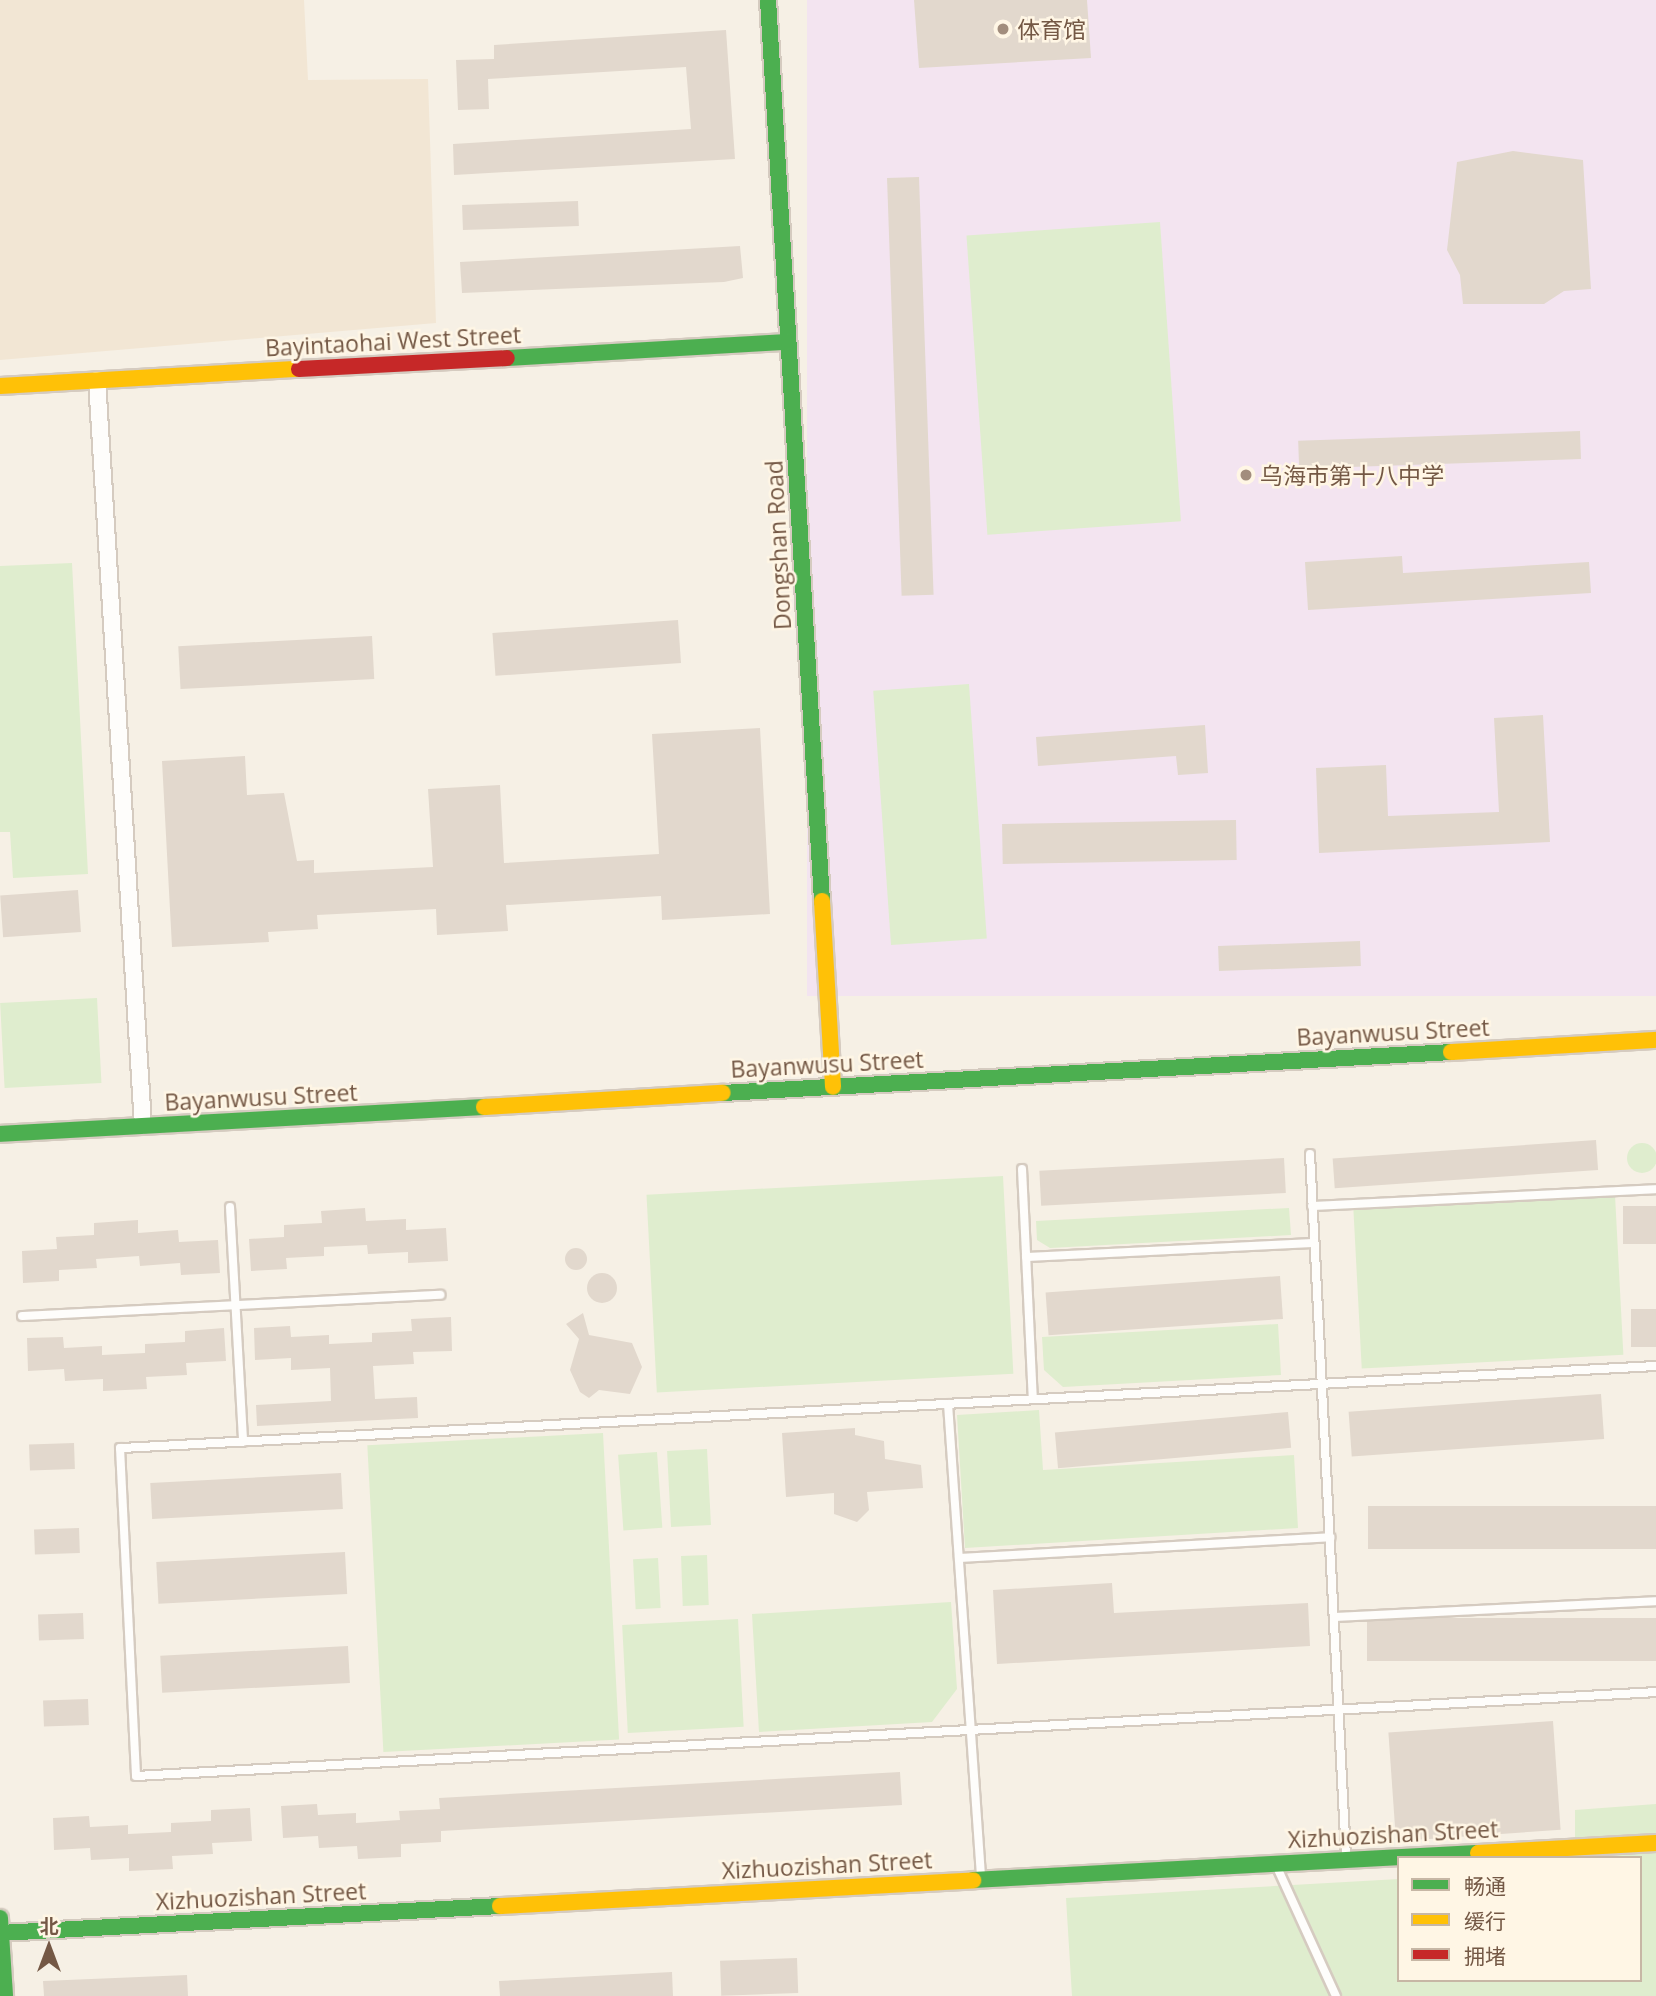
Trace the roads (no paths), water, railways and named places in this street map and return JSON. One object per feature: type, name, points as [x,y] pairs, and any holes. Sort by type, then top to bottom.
[{"type":"street","name":"Dongshan Road","points":[[768,0],[833,1087]]},
{"type":"street","name":"Bayintaohai West Street","points":[[0,386],[789,342]]},
{"type":"street","points":[[97,380],[143,1126]]},
{"type":"street","name":"Bayanwusu Street","points":[[0,1134],[1656,1040]]},
{"type":"street","name":"Bayanwusu Street","points":[[0,1146],[1656,1053]]},
{"type":"street","name":"Xizhuozishan Street","points":[[1404,1856],[1656,1843]]},
{"type":"street","name":"Xizhuozishan Street","points":[[0,1933],[1397,1856]]},
{"type":"street","points":[[0,1918],[5,1996]]},
{"type":"lane","points":[[1310,1154],[1346,1859]]},
{"type":"lane","points":[[1022,1170],[1033,1399]]},
{"type":"lane","points":[[1312,1206],[1656,1189]]},
{"type":"lane","points":[[230,1207],[231,1305],[243,1442]]},
{"type":"lane","points":[[1026,1257],[1314,1243]]},
{"type":"lane","points":[[22,1316],[440,1295]]},
{"type":"lane","points":[[1656,1366],[120,1448],[136,1776],[1656,1692]]},
{"type":"lane","points":[[948,1404],[982,1880]]},
{"type":"lane","points":[[959,1558],[1330,1537]]},
{"type":"lane","points":[[1334,1617],[1656,1601]]},
{"type":"lane","points":[[1274,1863],[1336,1996]]},
{"type":"place","name":"体育馆","points":[[1003,29]]},
{"type":"place","name":"乌海市第十八中学","points":[[1246,475]]}]
